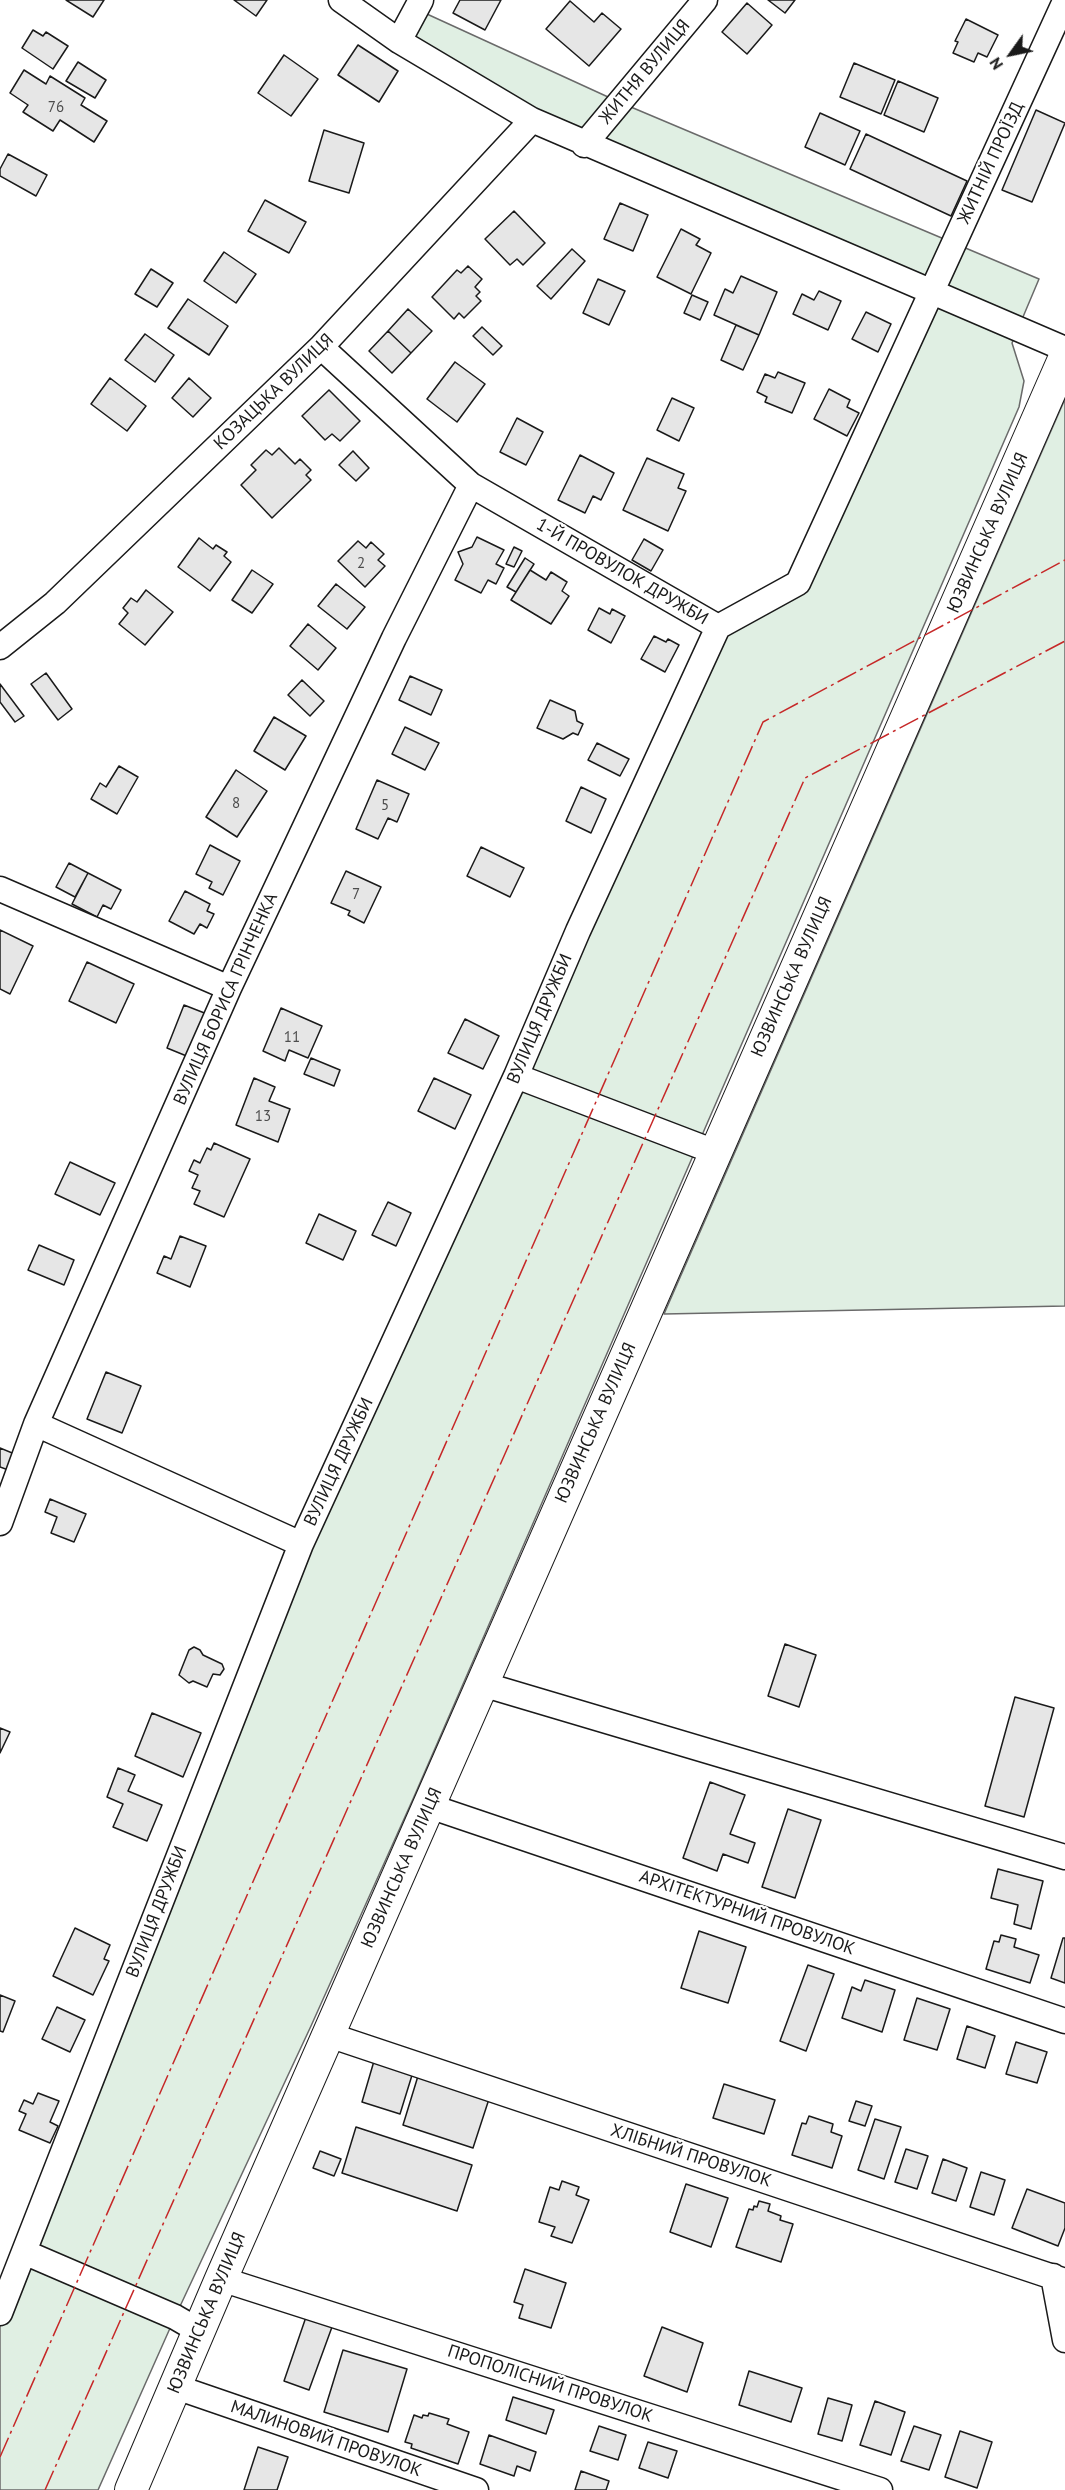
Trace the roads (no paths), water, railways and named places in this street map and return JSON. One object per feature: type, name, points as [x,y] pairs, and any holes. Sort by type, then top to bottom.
[{"type":"main road","name":"ЮЗВИНСЬКА ВУЛИЦЯ","points":[[131,2490],[221,2278],[714,1152],[1065,357]]},
{"type":"street","points":[[340,0],[399,41],[532,120],[584,145],[1065,349]]},
{"type":"street","points":[[399,41],[421,0]]},
{"type":"street","name":"ЖИТНЯ ВУЛИЦЯ","points":[[584,145],[705,0]]},
{"type":"street","name":"ЖИТНІЙ ПРОЇЗД","points":[[931,292],[1065,1]]},
{"type":"street","name":"КОЗАЦЬКА ВУЛИЦЯ","points":[[0,647],[55,603],[321,347],[532,120]]},
{"type":"street","name":"1-Й ПРОВУЛОК ДРУЖБИ","points":[[321,347],[471,485],[718,627],[798,583],[931,292]]},
{"type":"street","name":"ВУЛИЦЯ БОРИСА ГРІНЧЕНКА","points":[[0,1522],[36,1424],[229,988],[394,638],[471,485]]},
{"type":"street","name":"ВУЛИЦЯ ДРУЖБИ","points":[[0,2313],[301,1544],[516,1076],[578,932],[718,627]]},
{"type":"street","points":[[0,889],[229,988]]},
{"type":"street","points":[[516,1076],[714,1152]]},
{"type":"street","points":[[36,1424],[301,1544]]},
{"type":"street","points":[[482,1684],[1065,1857]]},
{"type":"street","name":"АРХІТЕКТУРНИЙ ПРОВУЛОК","points":[[429,1806],[1065,2021]]},
{"type":"street","name":"ХЛІБНИЙ ПРОВУЛОК","points":[[329,2035],[1059,2278]]},
{"type":"street","points":[[24,2252],[175,2317],[199,2331]]},
{"type":"street","name":"ПРОПОЛІСНИЙ ПРОВУЛОК","points":[[221,2278],[880,2490]]},
{"type":"street","points":[[1059,2278],[1065,2340]]},
{"type":"street","name":"МАЛИНОВИЙ ПРОВУЛОК","points":[[176,2387],[477,2490]]}]
